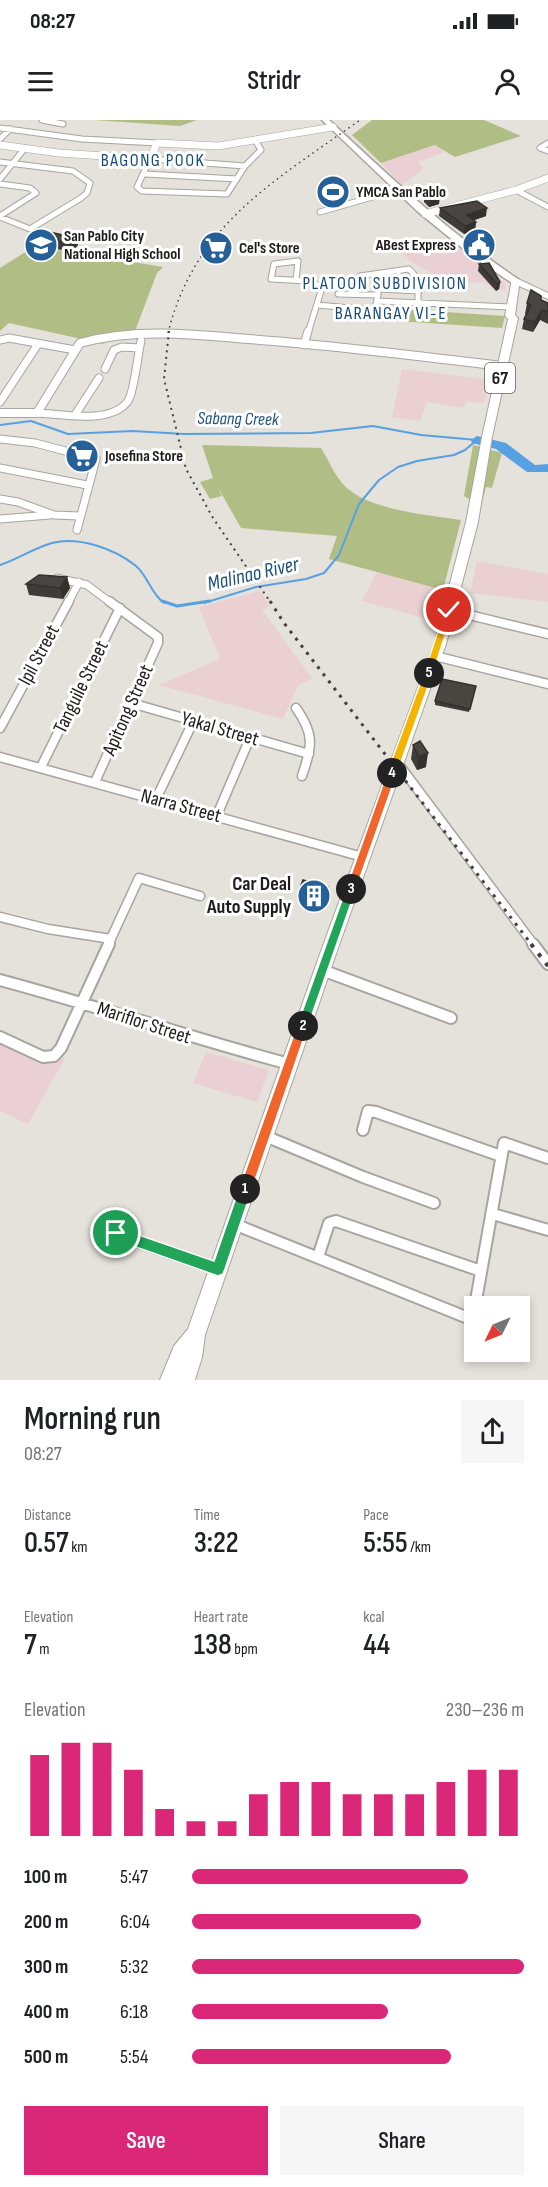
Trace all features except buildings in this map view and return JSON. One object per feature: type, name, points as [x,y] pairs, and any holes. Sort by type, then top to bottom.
[{"type":"main road","points":[[325,120],[398,190],[484,260],[493,271],[548,298]]},
{"type":"main road","name":"67","points":[[513,312],[517,316],[520,286]]},
{"type":"main road","name":"67","points":[[185,1380],[192,1357],[195,1335],[322,970],[435,656],[472,522],[513,312]]},
{"type":"main road","name":"67","points":[[171,1380],[181,1353],[195,1335]]},
{"type":"street","points":[[42,120],[63,124]]},
{"type":"street","points":[[0,128],[82,140],[218,146],[333,127]]},
{"type":"street","points":[[0,139],[10,129]]},
{"type":"street","points":[[157,143],[137,188],[227,194],[245,166],[261,150],[255,141]]},
{"type":"street","points":[[548,143],[540,148],[548,151]]},
{"type":"street","points":[[0,145],[82,155],[245,166]]},
{"type":"street","points":[[0,179],[25,148]]},
{"type":"street","points":[[0,162],[73,171],[90,183],[81,198],[30,229],[0,217]]},
{"type":"street","points":[[145,174],[237,179]]},
{"type":"street","points":[[425,214],[516,190],[548,178]]},
{"type":"street","points":[[0,184],[30,188],[36,193],[0,217]]},
{"type":"street","points":[[320,213],[398,190]]},
{"type":"street","points":[[516,190],[548,207]]},
{"type":"street","points":[[296,280],[298,261],[274,264],[271,279],[296,280],[318,285],[321,291],[304,345]]},
{"type":"street","points":[[356,294],[357,278],[408,269],[414,272],[420,284],[418,303]]},
{"type":"street","points":[[398,270],[401,290]]},
{"type":"street","points":[[317,305],[372,310],[378,295],[377,274]]},
{"type":"street","points":[[378,295],[401,290],[419,291]]},
{"type":"street","points":[[338,294],[378,295],[418,303],[513,312]]},
{"type":"street","points":[[37,413],[80,343],[97,336],[144,333],[304,345],[502,366]]},
{"type":"street","points":[[2,339],[75,350]]},
{"type":"street","points":[[0,402],[38,344]]},
{"type":"street","points":[[0,413],[106,414],[125,405],[129,400],[140,344],[114,350],[105,369]]},
{"type":"street","points":[[75,415],[99,378]]},
{"type":"street","points":[[0,439],[35,443],[96,459],[79,516],[78,530]]},
{"type":"street","points":[[0,468],[87,485]]},
{"type":"street","points":[[0,499],[18,502],[54,514]]},
{"type":"street","points":[[0,519],[54,514],[79,516]]},
{"type":"street","points":[[51,579],[79,582],[102,594],[120,608]]},
{"type":"street","name":"Ipil Street","points":[[0,728],[79,582]]},
{"type":"street","name":"Apitong Street","points":[[95,782],[158,643],[158,637],[120,608]]},
{"type":"street","name":"Tanguile Street","points":[[41,767],[120,608]]},
{"type":"street","points":[[449,610],[548,634]]},
{"type":"street","points":[[435,656],[548,684]]},
{"type":"street","name":"Yakal Street","points":[[131,703],[309,754]]},
{"type":"street","points":[[296,708],[311,731],[309,754],[302,776]]},
{"type":"street","points":[[156,800],[193,722]]},
{"type":"street","points":[[217,815],[250,738]]},
{"type":"street","name":"Narra Street","points":[[0,757],[363,856]]},
{"type":"street","points":[[397,762],[548,964]]},
{"type":"street","points":[[0,1037],[43,1057],[54,1056],[61,1048],[139,878],[200,896]]},
{"type":"street","points":[[0,917],[48,929],[111,939]]},
{"type":"street","points":[[322,970],[451,1018]]},
{"type":"street","name":"Mariflor Street","points":[[0,980],[82,1002],[202,1041],[289,1064]]},
{"type":"street","points":[[363,1130],[368,1111],[376,1112],[501,1156]]},
{"type":"street","points":[[265,1136],[363,1177],[434,1203]]},
{"type":"street","points":[[477,1296],[504,1143],[548,1158]]},
{"type":"street","points":[[493,1214],[548,1230]]},
{"type":"street","points":[[318,1257],[329,1223],[336,1221],[481,1271]]},
{"type":"street","points":[[234,1224],[464,1317]]},
{"type":"street","points":[[116,1233],[218,1269]]},
{"type":"shaded area","points":[[436,145],[445,152],[418,162],[424,168],[402,185],[381,163]]},
{"type":"shaded area","points":[[432,240],[442,248],[457,244],[463,249],[410,261],[398,248]]},
{"type":"shaded area","points":[[463,249],[504,282],[506,290],[493,289],[485,282],[452,284],[441,274],[433,274],[410,261]]},
{"type":"shaded area","points":[[402,369],[490,380],[484,403],[466,402],[463,408],[427,402],[420,421],[392,417]]},
{"type":"shaded area","points":[[477,561],[548,574],[548,602],[470,593]]},
{"type":"shaded area","points":[[377,572],[443,590],[431,620],[362,601]]},
{"type":"shaded area","points":[[260,591],[270,606],[262,610],[312,678],[298,686],[283,719],[159,685],[220,659],[199,607]]},
{"type":"shaded area","points":[[0,1033],[65,1058],[28,1124],[0,1111]]},
{"type":"shaded area","points":[[206,1052],[269,1070],[257,1102],[193,1083]]},
{"type":"green space","points":[[94,120],[197,120],[180,126]]},
{"type":"green space","points":[[372,120],[484,120],[521,136],[455,157],[435,145],[381,163],[352,135]]},
{"type":"green space","points":[[35,246],[163,267],[157,273],[132,339],[108,338],[104,344],[9,323],[0,331],[0,268]]},
{"type":"green space","points":[[385,308],[505,316],[502,328],[382,320]]},
{"type":"green space","points":[[202,445],[321,448],[343,484],[366,500],[398,510],[461,520],[443,590],[329,559],[337,536],[241,528],[216,484],[222,496],[210,499],[200,482],[213,478]]},
{"type":"green space","points":[[473,445],[502,453],[492,488],[486,487],[481,506],[464,496]]},
{"type":"waterway","name":"Sabang Creek","points":[[0,425],[31,421],[68,434],[132,431],[184,434],[311,433],[373,426],[421,435],[477,440],[465,450],[454,455],[417,461],[398,467],[379,480],[359,504],[339,555],[324,573],[306,579],[256,587],[204,603]]},
{"type":"waterway","points":[[477,440],[501,446],[532,469],[548,468]]},
{"type":"waterway","name":"Malinao River","points":[[0,565],[52,543],[62,541],[85,543],[107,549],[136,566],[162,601]]},
{"type":"waterway","name":"Malinao River","points":[[162,601],[177,606],[210,601]]},
{"type":"railway","points":[[168,333],[181,295],[197,262],[218,234],[242,208],[269,185],[360,120]]},
{"type":"railway","points":[[169,331],[164,379],[186,469],[213,518],[271,603]]},
{"type":"railway","points":[[270,601],[284,623],[532,945]]},
{"type":"railway","points":[[531,944],[548,966]]},
{"type":"place","name":"YMCA San Pablo","points":[[333,192]]},
{"type":"place","name":"San Pablo City National High School","points":[[41,245]]},
{"type":"place","name":"ABest Express","points":[[479,245]]},
{"type":"place","name":"Cel's Store","points":[[216,248]]},
{"type":"place","name":"Josefina Store","points":[[82,456]]},
{"type":"place","name":"Car Deal Auto Supply","points":[[314,896]]},
{"type":"district","name":"BAGONG POOK","points":[[153,160]]},
{"type":"district","name":"PLATOON SUBDIVISION","points":[[385,283]]},
{"type":"district","name":"BARANGAY VI-E","points":[[391,313]]},
{"type":"route","points":[[116,1233],[218,1269],[329,951],[440,644],[449,610]]}]
